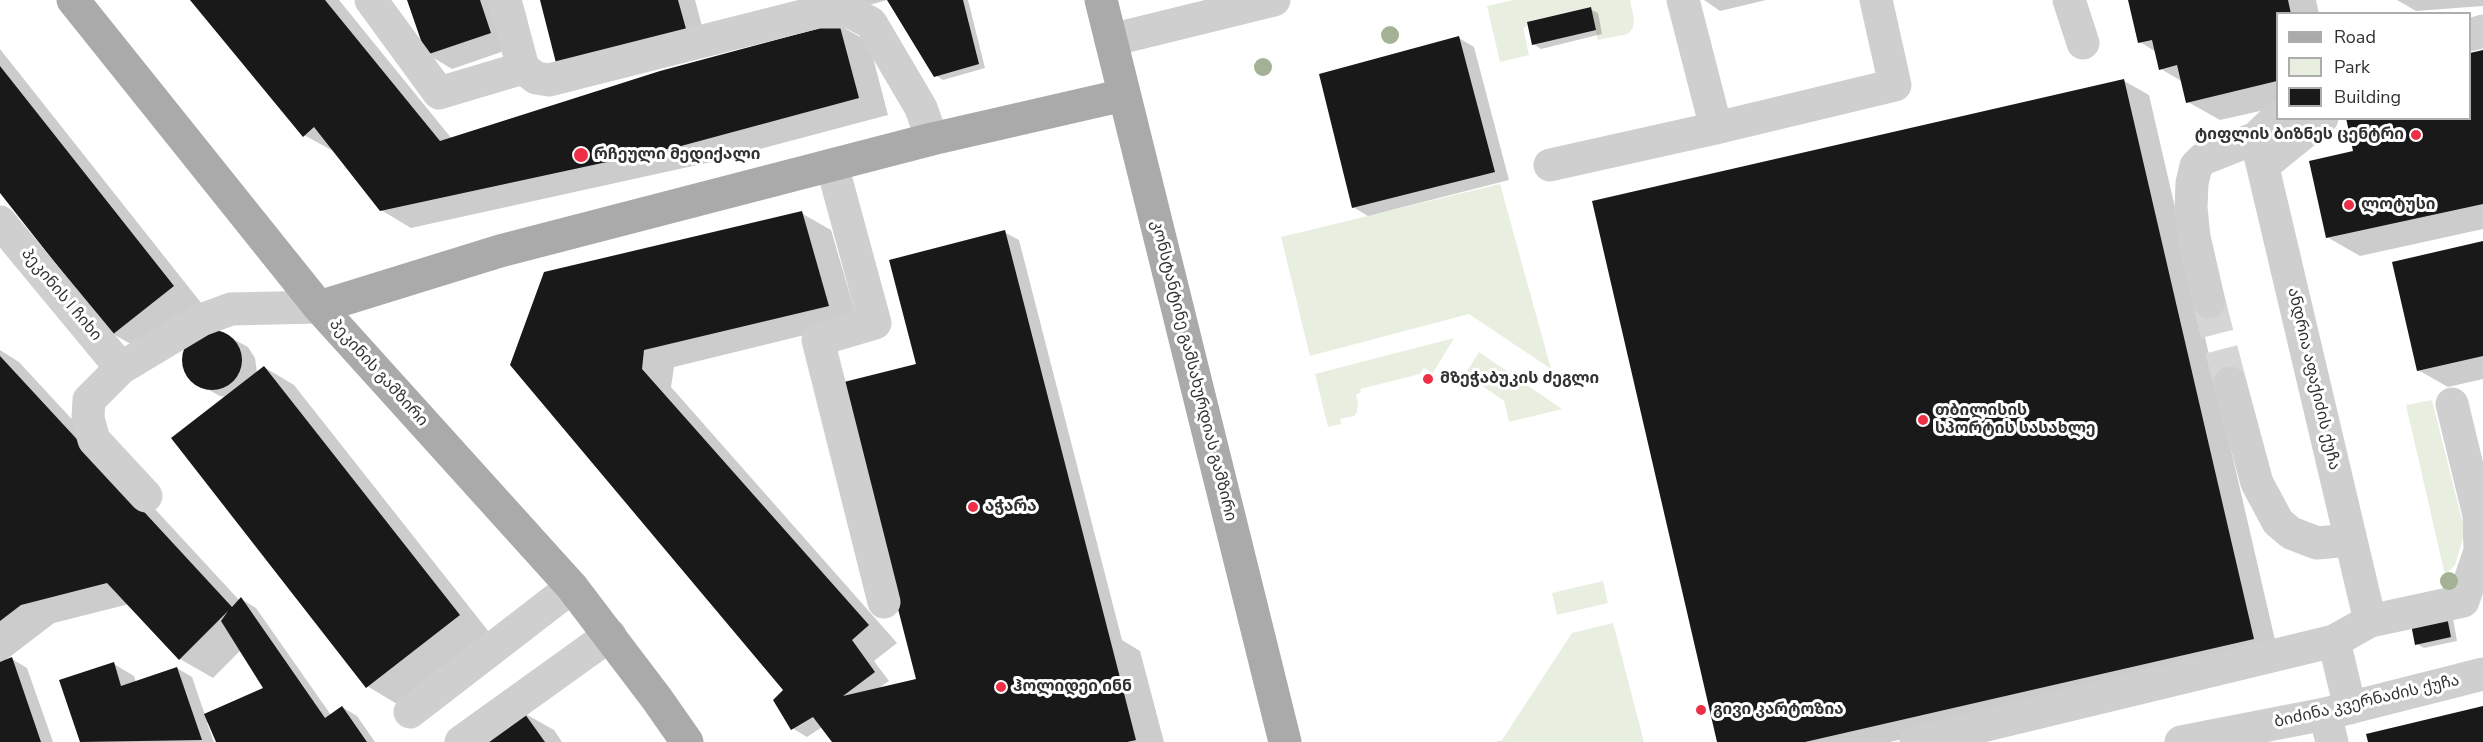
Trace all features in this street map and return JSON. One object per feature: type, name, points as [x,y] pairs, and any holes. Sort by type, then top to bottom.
[{"type":"main road","name":"პეკინის გამზირი","points":[[73,0],[319,307],[572,587],[687,742]]},
{"type":"main road","name":"კონსტანტინე გამსახურდიას გამზირი","points":[[1101,0],[1285,742]]},
{"type":"main road","points":[[319,307],[500,252],[932,139],[1124,95]]},
{"type":"street","points":[[371,0],[439,93],[524,68]]},
{"type":"street","points":[[506,0],[524,68],[536,78],[549,80],[786,11],[850,12],[871,23],[921,108],[932,139]]},
{"type":"street","points":[[1111,40],[1275,0]]},
{"type":"street","points":[[1683,0],[1716,128]]},
{"type":"street","points":[[1550,165],[1895,85],[1876,0]]},
{"type":"street","points":[[2069,0],[2083,42]]},
{"type":"street","points":[[2209,302],[2194,237],[2191,208],[2192,183],[2196,166],[2203,159],[2266,140],[2317,120]]},
{"type":"street","name":"ანდრია აფაქიძის ქუჩა","points":[[2266,140],[2350,540],[2370,621]]},
{"type":"street","points":[[832,165],[875,323],[818,340],[884,602]]},
{"type":"street","name":"პეკინის I ჩიხი","points":[[0,222],[121,368]]},
{"type":"street","points":[[146,496],[94,440],[88,418],[89,400],[121,368],[201,320],[231,309],[319,307]]},
{"type":"street","points":[[2230,383],[2257,483],[2278,522],[2291,533],[2317,543],[2350,540]]},
{"type":"street","points":[[1916,742],[2334,641],[2370,621],[2463,601],[2480,551],[2478,515],[2452,404]]},
{"type":"street","points":[[410,712],[572,587]]},
{"type":"street","points":[[461,742],[609,635]]},
{"type":"street","points":[[2334,641],[2336,721]]},
{"type":"street","name":"ბიძინა კვერნაძის ქუჩა","points":[[2181,742],[2336,721],[2483,674]]},
{"type":"green space","points":[[1513,0],[1630,0],[1634,20],[1633,28],[1628,34],[1598,40],[1590,7],[1527,22],[1528,26],[1523,28],[1529,55],[1500,62],[1487,6]]},
{"type":"green space","points":[[1500,184],[1551,369],[1469,314],[1310,356],[1281,237]]},
{"type":"green space","points":[[1454,338],[1433,373],[1424,368],[1420,374],[1360,389],[1361,392],[1356,395],[1358,402],[1354,416],[1340,419],[1341,424],[1328,427],[1315,374]]},
{"type":"green space","points":[[1479,352],[1562,409],[1509,422],[1504,401],[1465,374]]},
{"type":"green space","points":[[2432,400],[2465,532],[2455,565],[2445,575],[2406,405]]},
{"type":"green space","points":[[1603,581],[1608,603],[1557,615],[1552,593]]},
{"type":"green space","points":[[1613,623],[1644,742],[1494,742],[1502,740],[1572,633]]},
{"type":"building","points":[[190,0],[325,0],[440,141],[660,71],[839,23],[859,98],[681,146],[380,211],[314,127],[303,137]]},
{"type":"building","points":[[407,0],[480,0],[491,33],[426,55]]},
{"type":"building","points":[[540,0],[678,0],[688,36],[556,63]]},
{"type":"building","points":[[887,0],[963,0],[979,64],[934,77]]},
{"type":"building","points":[[2128,0],[2288,0],[2291,12],[2276,12],[2276,81],[2186,103],[2177,65],[2159,70],[2152,40],[2138,43]]},
{"type":"building","points":[[1591,7],[1596,30],[1532,45],[1527,22]]},
{"type":"building","points":[[1459,36],[1495,172],[1352,208],[1319,74]]},
{"type":"building","name":"ტიფლის ბიზნეს ცენტრი","points":[[2483,50],[2483,204],[2326,238],[2309,161],[2353,151],[2346,120],[2471,120],[2471,53]]},
{"type":"building","points":[[0,66],[174,286],[112,335],[0,193]]},
{"type":"building","name":"თბილისის სპორტის სასახლე","points":[[2124,79],[2254,639],[1805,742],[1717,742],[1592,201]]},
{"type":"building","points":[[802,211],[829,306],[644,350],[642,369],[869,625],[852,640],[875,672],[843,696],[916,679],[840,383],[916,364],[889,260],[1005,230],[1136,740],[1127,742],[832,742],[813,717],[791,730],[773,700],[783,690],[510,365],[544,272]]},
{"type":"building","points":[[2483,241],[2483,356],[2417,371],[2392,262]]},
{"type":"building","points":[[212,330],[233,339],[242,360],[233,381],[212,390],[191,381],[182,360],[191,339]]},
{"type":"building","points":[[0,356],[232,607],[241,597],[325,718],[342,706],[367,742],[216,742],[204,714],[263,688],[221,621],[228,611],[179,660],[107,583],[21,605],[0,621]]},
{"type":"building","points":[[264,366],[460,615],[366,688],[171,438]]},
{"type":"building","points":[[2446,612],[2451,637],[2415,645],[2410,619]]},
{"type":"building","points":[[12,657],[41,742],[0,742],[0,662]]},
{"type":"building","points":[[114,662],[121,686],[177,667],[202,740],[80,742],[59,680]]},
{"type":"building","points":[[2483,706],[2483,742],[2368,742],[2366,734]]},
{"type":"building","points":[[522,710],[545,742],[470,742]]},
{"type":"tunnel","points":[[2209,302],[2230,383]]},
{"type":"place","name":"ტიფლის ბიზნეს ცენტრი","points":[[2416,135]]},
{"type":"place","name":"რჩეული მედიქალი","points":[[581,155]]},
{"type":"place","name":"ლოტუსი","points":[[2349,205]]},
{"type":"place","name":"მზეჭაბუკის ძეგლი","points":[[1428,379]]},
{"type":"place","name":"თბილისის სპორტის სასახლე","points":[[1923,420]]},
{"type":"place","name":"აჭარა","points":[[973,507]]},
{"type":"place","name":"ჰოლიდეი ინნ","points":[[1001,687]]},
{"type":"place","name":"გივი კარტოზია","points":[[1701,710]]}]
